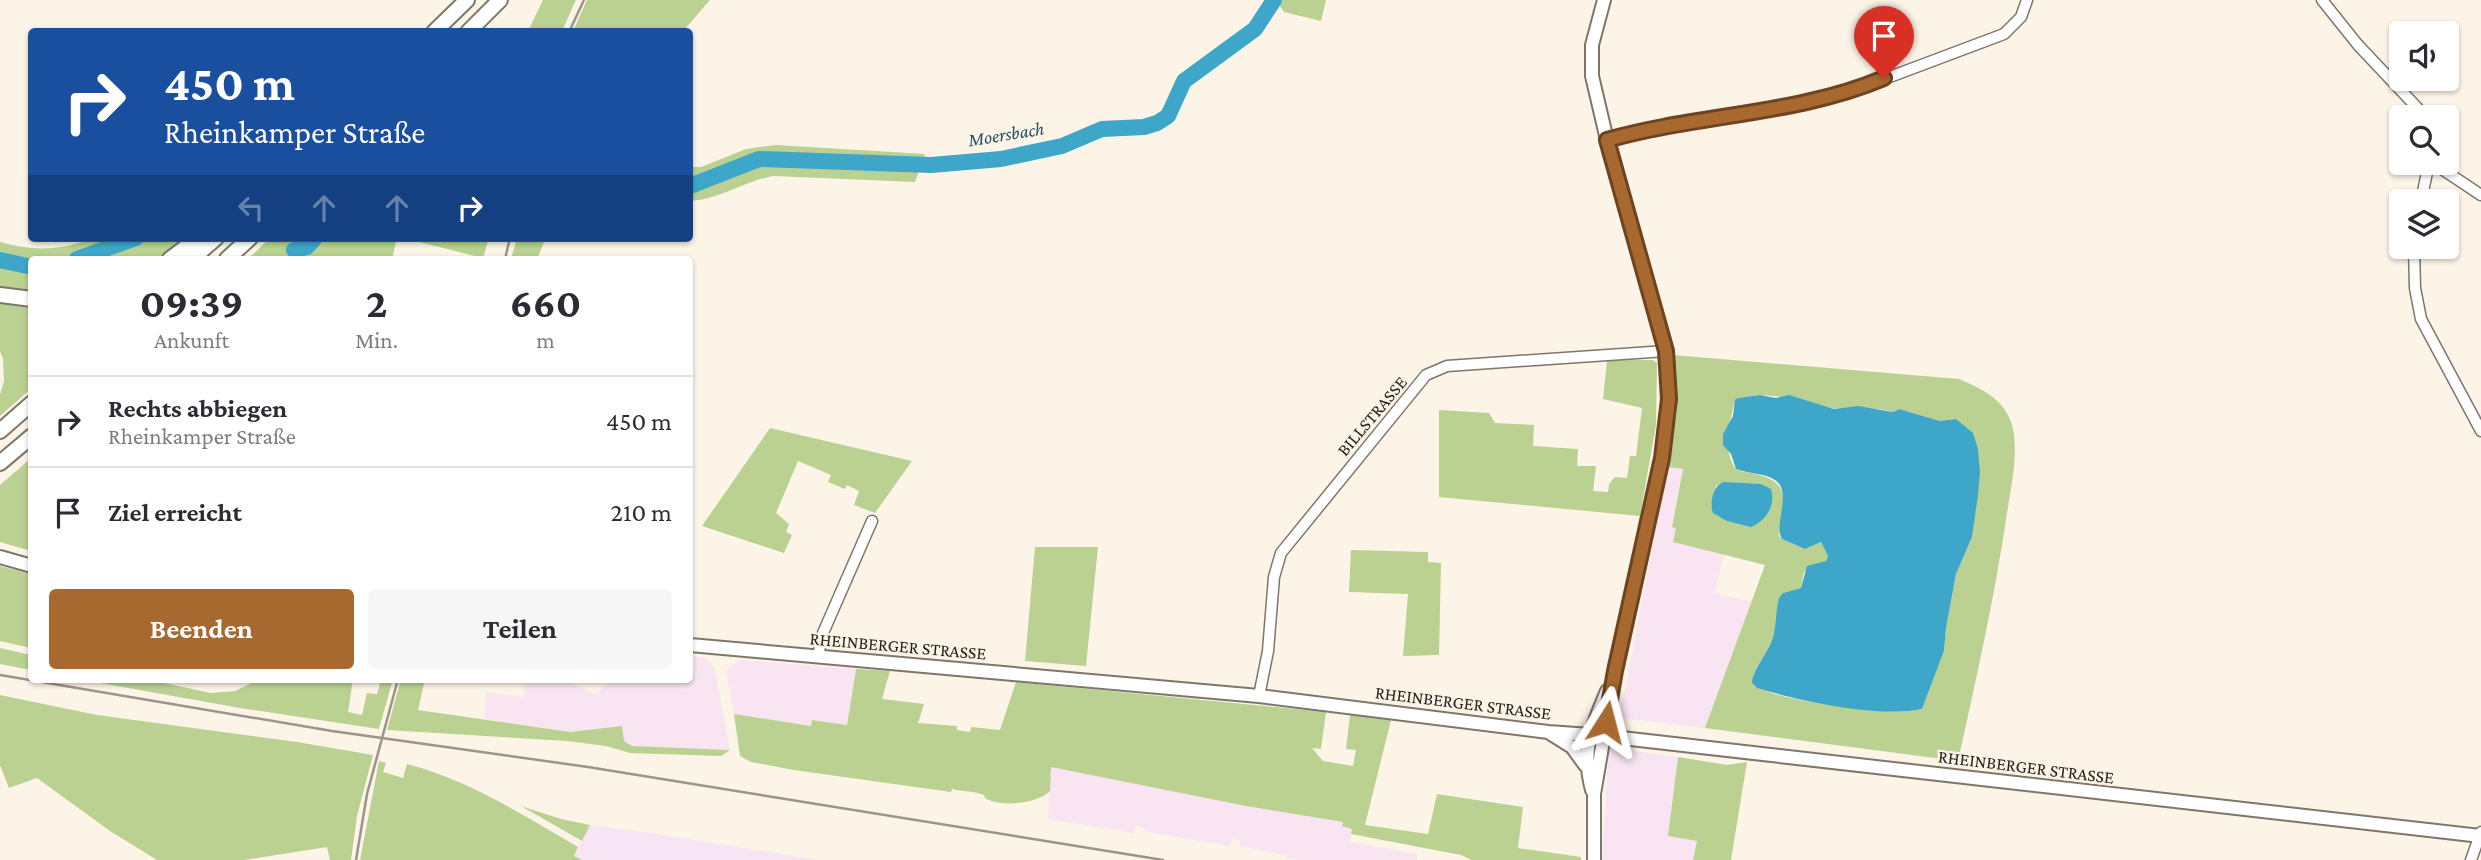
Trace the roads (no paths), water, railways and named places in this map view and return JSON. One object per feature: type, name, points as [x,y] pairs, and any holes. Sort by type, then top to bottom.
[{"type":"highway","points":[[438,28],[467,0]]},
{"type":"highway","points":[[472,28],[500,0]]},
{"type":"highway","points":[[174,256],[193,242]]},
{"type":"highway","points":[[195,256],[211,242]]},
{"type":"highway","points":[[231,256],[247,242]]},
{"type":"highway","points":[[0,295],[28,298]]},
{"type":"highway","points":[[0,431],[28,406]]},
{"type":"highway","points":[[0,463],[28,439]]},
{"type":"main road","points":[[1594,860],[1594,794],[1615,671],[1666,435],[1669,399],[1666,351],[1607,140],[1592,76],[1592,45],[1604,0]]},
{"type":"main road","points":[[0,558],[28,565]]},
{"type":"main road","name":"RHEINBERGER STRASSE","points":[[693,645],[1259,696],[1548,732],[1604,736],[2481,834]]},
{"type":"main road","points":[[1585,765],[1590,735],[1615,671]]},
{"type":"main road","points":[[1548,732],[1572,747],[1585,765],[1594,794]]},
{"type":"street","points":[[1607,140],[1658,127],[1812,101],[1856,90],[2004,34],[2021,17],[2027,0]]},
{"type":"street","points":[[2322,0],[2358,45],[2415,105]]},
{"type":"street","points":[[2450,175],[2481,195]]},
{"type":"street","points":[[2414,259],[2415,288],[2421,319],[2481,431]]},
{"type":"street","name":"BILLSTRASSE","points":[[1259,696],[1268,651],[1274,577],[1281,553],[1426,375],[1447,366],[1666,351]]},
{"type":"street","points":[[818,656],[823,633],[872,521]]},
{"type":"street","points":[[2471,860],[2481,834]]},
{"type":"water","points":[[1760,395],[1776,398],[1789,395],[1834,409],[1858,406],[1893,412],[1899,409],[1940,421],[1956,419],[1973,433],[1978,449],[1980,473],[1972,537],[1956,574],[1944,651],[1922,709],[1883,711],[1838,707],[1757,688],[1752,683],[1773,638],[1779,598],[1783,593],[1801,588],[1807,566],[1826,561],[1828,556],[1821,542],[1805,549],[1782,539],[1780,526],[1783,500],[1780,485],[1771,478],[1736,469],[1731,454],[1723,445],[1723,434],[1733,416],[1735,400]]},
{"type":"water","points":[[1723,482],[1761,484],[1771,489],[1771,506],[1765,517],[1751,527],[1727,521],[1713,513],[1713,496]]},
{"type":"waterway","name":"Moersbach","points":[[693,185],[759,159],[931,165],[1001,159],[1062,146],[1102,129],[1144,127],[1157,123],[1168,116],[1184,81],[1255,29],[1274,0]]},
{"type":"waterway","name":"Moersbach","points":[[85,256],[125,242]]},
{"type":"waterway","name":"Moersbach","points":[[294,250],[307,247],[311,242]]},
{"type":"waterway","name":"Moersbach","points":[[0,260],[28,266]]},
{"type":"railway","points":[[571,28],[584,0]]},
{"type":"railway","points":[[506,256],[509,242]]},
{"type":"railway","points":[[0,675],[28,680]]},
{"type":"railway","points":[[47,683],[332,731],[588,767],[1163,860]]},
{"type":"railway","points":[[356,860],[367,794],[397,683]]}]
